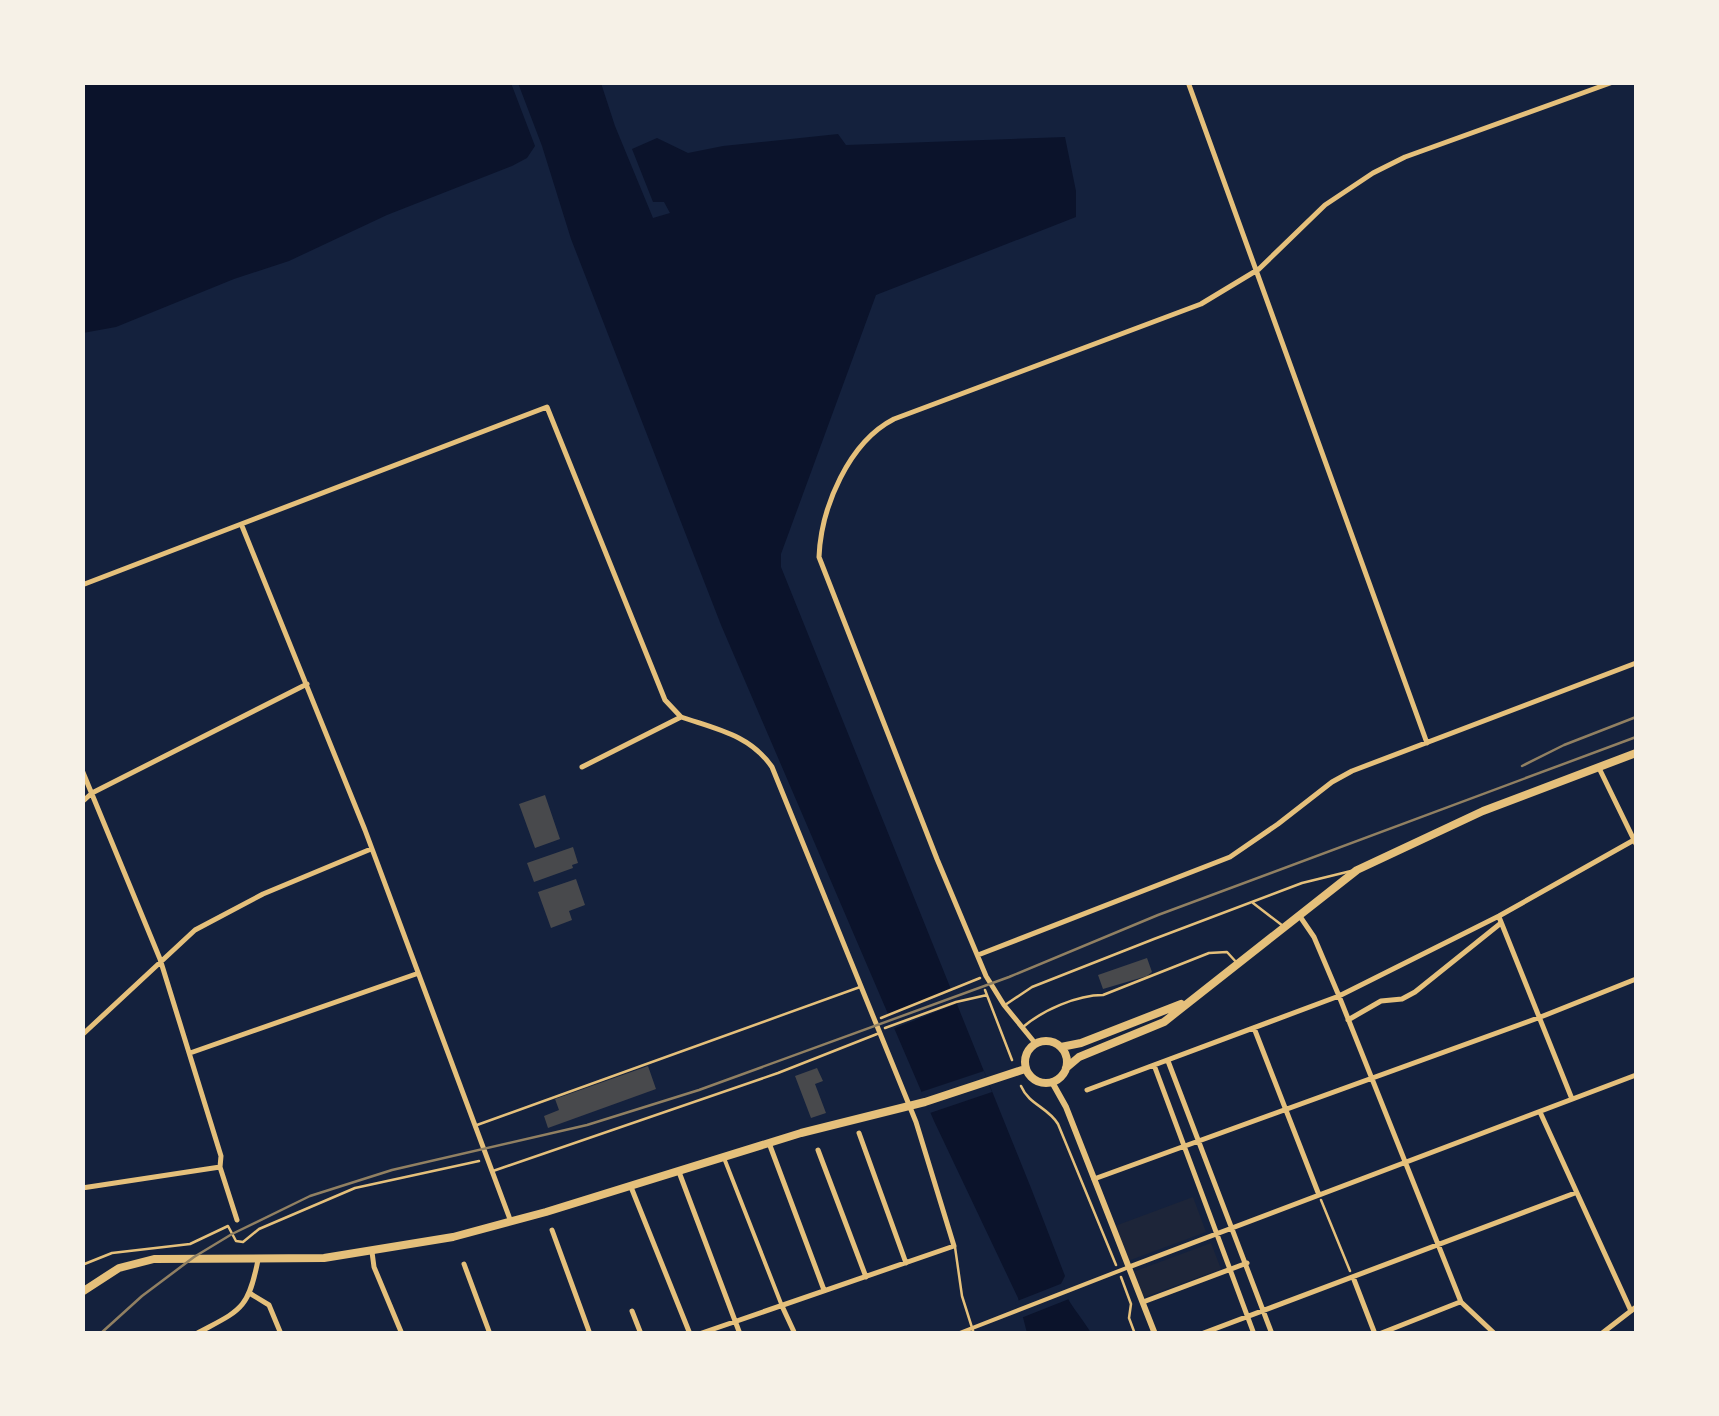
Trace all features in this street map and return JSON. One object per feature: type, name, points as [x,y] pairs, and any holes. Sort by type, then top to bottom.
[{"type":"main road","points":[[1066,1068],[1061,1047],[1049,1041],[1035,1043],[1026,1054],[1026,1069],[1039,1082],[1052,1082],[1079,1057],[1164,1022],[1357,870],[1483,810],[1636,753]]},
{"type":"main road","points":[[1061,1047],[1103,1035],[1194,998]]},
{"type":"main road","points":[[82,1292],[119,1268],[137,1262],[181,1256],[258,1260],[372,1252],[511,1222],[1026,1069]]},
{"type":"street","points":[[1188,82],[1427,743]]},
{"type":"street","points":[[1035,1043],[1004,1006],[978,955],[820,557],[826,520],[856,450],[866,437],[894,419],[1201,304],[1258,269],[1325,205],[1405,157],[1613,82]]},
{"type":"street","points":[[82,584],[547,407],[666,700],[681,717],[745,740],[760,750],[772,767],[909,1106],[954,1246],[699,1334]]},
{"type":"street","points":[[242,526],[308,684],[511,1222]]},
{"type":"street","points":[[978,955],[1214,864],[1250,844],[1340,777],[1636,663]]},
{"type":"street","points":[[82,802],[308,684]]},
{"type":"street","points":[[582,767],[681,717]]},
{"type":"street","points":[[1087,1090],[1339,996],[1500,919],[1635,842],[1600,768]]},
{"type":"street","points":[[82,770],[160,960],[222,1156],[220,1167],[237,1220]]},
{"type":"street","points":[[82,1035],[160,960],[212,918],[371,848]]},
{"type":"street","points":[[1298,914],[1314,937],[1339,996],[1461,1302],[1495,1334]]},
{"type":"street","points":[[1500,919],[1572,1100]]},
{"type":"street","points":[[1348,1020],[1382,1001],[1402,999],[1414,992],[1500,919]]},
{"type":"street","points":[[190,1053],[416,974]]},
{"type":"street","points":[[1094,1179],[1636,979]]},
{"type":"street","points":[[1254,1028],[1319,1195]]},
{"type":"street","points":[[1168,1060],[1272,1334]]},
{"type":"street","points":[[1154,1065],[1254,1334]]},
{"type":"street","points":[[957,1334],[1636,1077]]},
{"type":"street","points":[[1052,1082],[1066,1107],[1155,1334]]},
{"type":"street","points":[[1540,1112],[1575,1193],[1634,1309],[1602,1334]]},
{"type":"street","points":[[859,1133],[906,1263]]},
{"type":"street","points":[[769,1143],[824,1290]]},
{"type":"street","points":[[818,1150],[866,1277]]},
{"type":"street","points":[[724,1158],[795,1334]]},
{"type":"street","points":[[82,1188],[220,1167]]},
{"type":"street","points":[[679,1172],[740,1334]]},
{"type":"street","points":[[632,1187],[690,1334]]},
{"type":"street","points":[[1201,1334],[1575,1193]]},
{"type":"street","points":[[552,1230],[590,1334]]},
{"type":"street","points":[[372,1252],[374,1267],[402,1334]]},
{"type":"street","points":[[196,1334],[236,1312],[251,1294],[258,1260]]},
{"type":"street","points":[[464,1264],[490,1334]]},
{"type":"street","points":[[1143,1302],[1247,1264]]},
{"type":"street","points":[[1352,1277],[1377,1334],[1461,1302]]},
{"type":"street","points":[[251,1294],[269,1305],[281,1334]]},
{"type":"street","points":[[632,1311],[641,1334]]},
{"type":"lane","points":[[1004,1006],[1032,987],[1252,902],[1314,879],[1357,870]]},
{"type":"lane","points":[[1252,902],[1284,926]]},
{"type":"lane","points":[[1022,1027],[1037,1015],[1093,995],[1104,995],[1209,954],[1227,952],[1238,964]]},
{"type":"lane","points":[[473,1126],[862,986]]},
{"type":"lane","points":[[492,1171],[880,1033]]},
{"type":"lane","points":[[954,1246],[962,1296],[973,1331]]},
{"type":"path","points":[[886,1016],[980,978],[1012,1060]]},
{"type":"path","points":[[890,1026],[987,995]]},
{"type":"path","points":[[1021,1086],[1027,1098],[1050,1112],[1058,1124],[1132,1304],[1129,1318],[1135,1334]]},
{"type":"path","points":[[82,1265],[126,1250],[190,1244],[228,1226],[236,1240],[243,1242],[259,1229],[355,1188],[486,1158]]},
{"type":"path","points":[[1319,1195],[1352,1277]]},
{"type":"shaded area","points":[[83,83],[511,83],[535,146],[527,158],[512,166],[387,215],[289,261],[116,327],[83,333]]},
{"type":"shaded area","points":[[518,83],[601,83],[653,218],[670,213],[664,202],[653,202],[632,149],[657,138],[688,153],[838,134],[846,145],[1065,137],[1076,191],[1076,217],[876,295],[781,554],[781,567],[1031,1188],[1065,1276],[1061,1284],[1091,1333],[1027,1333],[1018,1298],[934,1121],[721,625],[571,239]]},
{"type":"shaded area","points":[[1193,1197],[1206,1232],[1128,1261],[1115,1226]]},
{"type":"shaded area","points":[[1211,1243],[1221,1269],[1142,1298],[1133,1272]]},
{"type":"pier","points":[[956,988],[961,1002],[890,1030],[884,1016]]},
{"type":"pier","points":[[984,1071],[992,1092],[930,1113],[921,1092]]},
{"type":"pier","points":[[1063,1283],[1069,1299],[1021,1318],[1015,1302]]},
{"type":"building","points":[[545,795],[560,839],[535,848],[519,804]]},
{"type":"building","points":[[573,847],[578,863],[573,868],[534,882],[527,863]]},
{"type":"building","points":[[576,879],[585,905],[569,911],[572,920],[551,928],[538,892]]},
{"type":"building","points":[[1147,958],[1152,972],[1147,976],[1103,989],[1098,975]]},
{"type":"building","points":[[648,1066],[656,1089],[548,1128],[544,1116],[559,1110],[555,1099]]},
{"type":"building","points":[[817,1068],[823,1081],[815,1084],[826,1113],[811,1118],[795,1076]]},
{"type":"railway","points":[[1522,766],[1636,717]]},
{"type":"railway","points":[[100,1334],[194,1257],[310,1196],[392,1170],[587,1125],[699,1090],[1009,977],[1158,915],[1636,737]]}]
